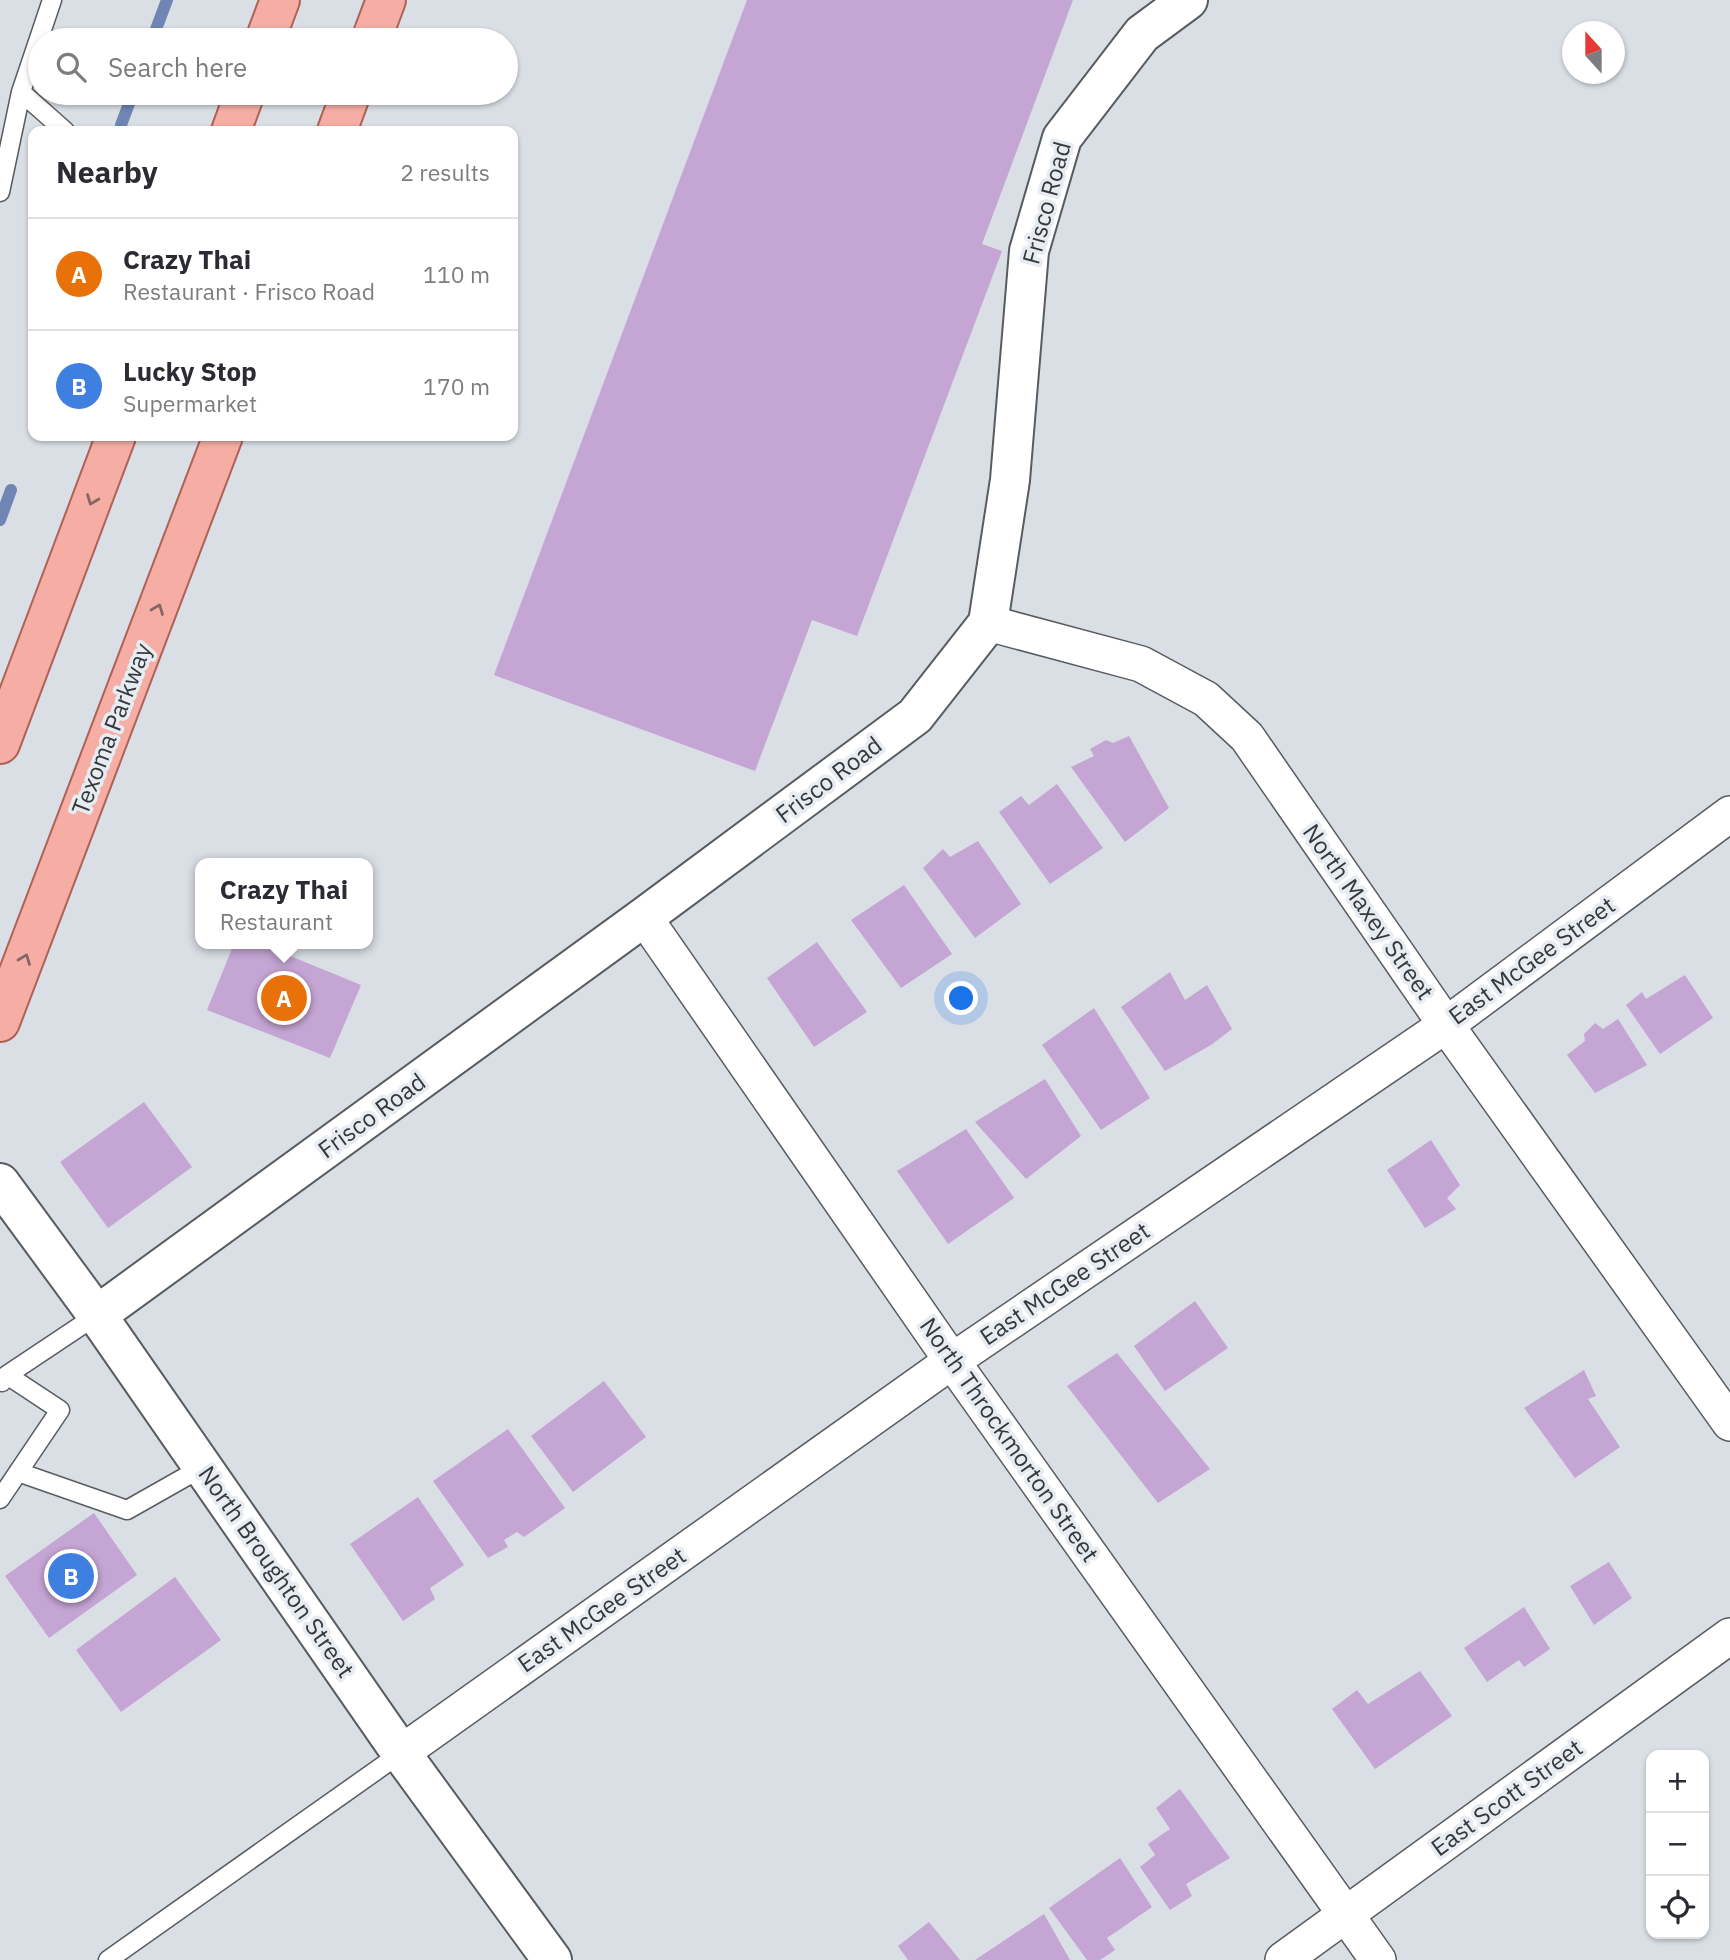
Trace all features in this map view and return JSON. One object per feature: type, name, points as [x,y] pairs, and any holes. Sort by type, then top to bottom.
[{"type":"main road","points":[[270,28],[280,0]]},
{"type":"main road","points":[[376,28],[386,0]]},
{"type":"main road","points":[[232,126],[240,105]]},
{"type":"main road","points":[[339,126],[347,105]]},
{"type":"main road","points":[[0,744],[114,441]]},
{"type":"main road","name":"Texoma Parkway","points":[[0,1022],[221,441]]},
{"type":"street","name":"Frisco Road","points":[[97,1315],[915,716],[988,623],[1010,480],[1030,251],[1062,138],[1142,34],[1188,0]]},
{"type":"street","name":"North Maxey Street","points":[[988,623],[1141,664],[1206,699],[1247,737],[1446,1025],[1730,1423]]},
{"type":"street","name":"East McGee Street","points":[[401,1753],[952,1361],[1446,1025],[1730,814]]},
{"type":"street","name":"North Throckmorton Street","points":[[644,917],[952,1361],[1378,1960]]},
{"type":"street","name":"North Broughton Street","points":[[0,1183],[97,1315],[401,1753],[552,1960]]},
{"type":"street","name":"East Scott Street","points":[[1283,1960],[1730,1636]]},
{"type":"lane","points":[[43,28],[52,0]]},
{"type":"lane","points":[[0,192],[21,92],[28,71]]},
{"type":"lane","points":[[21,92],[28,98]]},
{"type":"lane","points":[[36,105],[59,126]]},
{"type":"lane","points":[[1,1496],[18,1472],[29,1446],[60,1410],[3,1380],[97,1315]]},
{"type":"lane","points":[[18,1472],[127,1510],[203,1467]]},
{"type":"lane","points":[[108,1960],[401,1753]]},
{"type":"building","points":[[747,0],[1073,0],[982,244],[1002,251],[857,636],[812,620],[755,771],[494,675]]},
{"type":"building","points":[[1129,736],[1169,808],[1125,842],[1071,767],[1094,756],[1090,749],[1106,740],[1113,743]]},
{"type":"building","points":[[1057,784],[1103,848],[1050,884],[999,812],[1021,796],[1029,805]]},
{"type":"building","points":[[978,841],[1021,904],[975,938],[923,868],[943,849],[950,857]]},
{"type":"building","points":[[904,885],[952,954],[901,988],[851,920]]},
{"type":"building","points":[[817,942],[867,1012],[814,1047],[767,978]]},
{"type":"building","points":[[232,949],[273,949],[361,985],[330,1058],[207,1010]]},
{"type":"building","points":[[1170,972],[1185,1000],[1207,985],[1232,1029],[1211,1045],[1165,1071],[1121,1007]]},
{"type":"building","points":[[1685,975],[1713,1018],[1660,1054],[1626,1005],[1642,992],[1646,999]]},
{"type":"building","points":[[1094,1008],[1150,1098],[1101,1130],[1042,1045]]},
{"type":"building","points":[[1618,1019],[1647,1065],[1595,1093],[1567,1055],[1585,1041],[1584,1034],[1595,1023],[1603,1029]]},
{"type":"building","points":[[1045,1079],[1081,1136],[1026,1179],[975,1122]]},
{"type":"building","points":[[144,1102],[192,1167],[108,1228],[60,1162]]},
{"type":"building","points":[[966,1129],[1014,1198],[948,1244],[897,1171]]},
{"type":"building","points":[[1431,1140],[1460,1185],[1447,1198],[1456,1209],[1425,1228],[1387,1170]]},
{"type":"building","points":[[1195,1301],[1228,1348],[1165,1391],[1134,1346]]},
{"type":"building","points":[[1117,1353],[1210,1469],[1158,1503],[1067,1386]]},
{"type":"building","points":[[1584,1370],[1596,1396],[1588,1399],[1620,1447],[1575,1478],[1524,1408]]},
{"type":"building","points":[[604,1381],[646,1437],[573,1492],[531,1436]]},
{"type":"building","points":[[508,1429],[565,1508],[524,1537],[517,1532],[504,1540],[508,1547],[488,1558],[433,1481]]},
{"type":"building","points":[[418,1497],[464,1565],[430,1588],[435,1599],[403,1621],[350,1544]]},
{"type":"building","points":[[94,1513],[137,1575],[49,1638],[5,1576]]},
{"type":"building","points":[[1609,1562],[1632,1598],[1594,1625],[1570,1586]]},
{"type":"building","points":[[175,1577],[221,1640],[121,1712],[76,1650]]},
{"type":"building","points":[[1524,1607],[1550,1649],[1524,1667],[1519,1660],[1487,1682],[1464,1648]]},
{"type":"building","points":[[1420,1671],[1452,1716],[1375,1769],[1332,1709],[1357,1690],[1368,1704]]},
{"type":"building","points":[[1180,1789],[1230,1858],[1186,1884],[1192,1896],[1170,1910],[1140,1867],[1155,1855],[1148,1844],[1170,1829],[1156,1808]]},
{"type":"building","points":[[1120,1858],[1152,1907],[1107,1938],[1115,1950],[1100,1960],[1087,1960],[1049,1908]]},
{"type":"building","points":[[1044,1914],[1070,1960],[975,1960]]},
{"type":"building","points":[[929,1922],[960,1960],[908,1960],[898,1946]]},
{"type":"waterway","points":[[156,28],[167,0]]},
{"type":"waterway","points":[[121,125],[128,105]]},
{"type":"waterway","points":[[0,520],[11,490]]},
{"type":"place","name":"Crazy Thai","points":[[284,998]]},
{"type":"place","name":"Lucky Stop","points":[[71,1576]]}]
